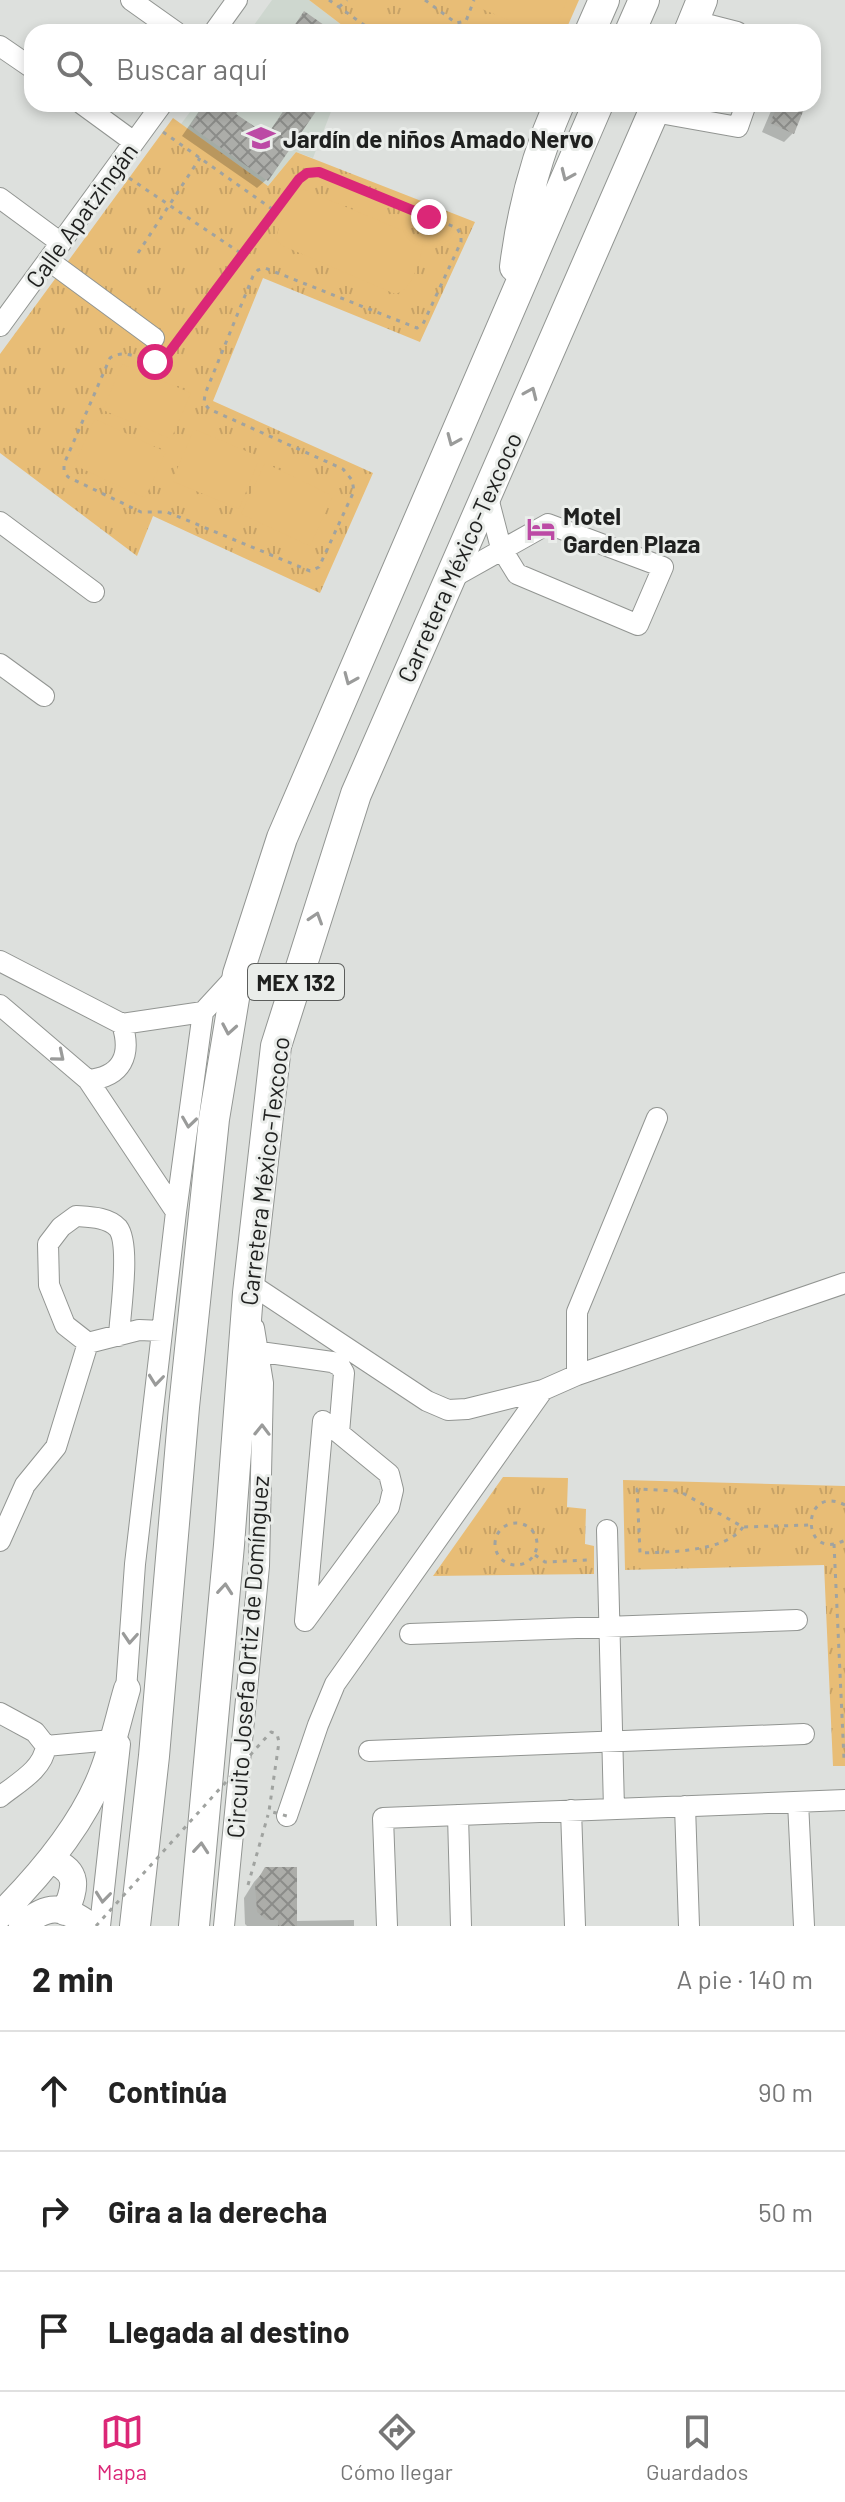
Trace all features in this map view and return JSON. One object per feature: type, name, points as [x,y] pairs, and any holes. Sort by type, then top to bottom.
[{"type":"highway","points":[[594,24],[604,0]]},
{"type":"highway","points":[[634,24],[644,0]]},
{"type":"highway","points":[[510,305],[515,261],[531,183],[540,149],[556,112]]},
{"type":"highway","name":"Carretera México-Texcoco","points":[[135,1926],[214,1119],[238,974],[282,838],[594,112]]},
{"type":"highway","name":"Carretera México-Texcoco","points":[[194,1926],[229,1545],[251,1350],[249,1288],[276,1046],[356,794],[654,112]]},
{"type":"main road","points":[[0,1915],[50,1860],[88,1800],[102,1772],[127,1689]]},
{"type":"main road","points":[[50,1860],[69,1871],[74,1883],[65,1912]]},
{"type":"main road","points":[[22,1926],[39,1911],[65,1912],[96,1926]]},
{"type":"street","points":[[131,0],[165,24]]},
{"type":"street","points":[[220,24],[237,0]]},
{"type":"street","points":[[698,13],[721,24]]},
{"type":"street","points":[[0,46],[24,62]]},
{"type":"street","points":[[93,112],[134,142]]},
{"type":"street","name":"Calle Apatzingán","points":[[0,326],[156,112]]},
{"type":"street","points":[[673,112],[738,127],[743,112]]},
{"type":"street","points":[[0,198],[61,243]]},
{"type":"street","points":[[48,260],[154,338]]},
{"type":"street","points":[[450,580],[501,548],[548,524],[663,567],[638,625],[517,574],[501,548],[487,494]]},
{"type":"street","points":[[0,522],[94,592]]},
{"type":"street","points":[[0,664],[44,696]]},
{"type":"street","points":[[0,961],[122,1024],[203,1012]]},
{"type":"street","points":[[96,1926],[127,1689],[135,1564],[162,1331],[203,1012],[238,974]]},
{"type":"street","points":[[0,1005],[88,1080],[176,1212]]},
{"type":"street","points":[[88,1080],[105,1078],[122,1065],[128,1042],[122,1024]]},
{"type":"street","points":[[577,1375],[577,1312],[657,1118]]},
{"type":"street","points":[[88,1343],[65,1325],[49,1285],[48,1244],[61,1227],[76,1216],[102,1218],[117,1227],[125,1243],[119,1336]]},
{"type":"street","points":[[249,1288],[427,1401],[448,1410],[467,1409],[543,1390],[577,1375],[845,1283]]},
{"type":"street","points":[[88,1343],[139,1330],[162,1331]]},
{"type":"street","points":[[0,1541],[25,1485],[56,1447],[88,1343]]},
{"type":"street","points":[[251,1350],[332,1362],[340,1366],[344,1373],[339,1433]]},
{"type":"street","name":"Circuito Josefa Ortiz de Domínguez","points":[[224,1926],[259,1566],[263,1383],[251,1350]]},
{"type":"street","points":[[278,1813],[335,1684],[543,1390]]},
{"type":"street","points":[[323,1421],[339,1433],[389,1474],[393,1490],[389,1507],[305,1621],[323,1421]]},
{"type":"street","points":[[607,1530],[614,1809]]},
{"type":"street","points":[[410,1634],[797,1620]]},
{"type":"street","points":[[0,1713],[35,1732],[46,1746],[45,1756],[37,1767],[0,1797]]},
{"type":"street","points":[[369,1751],[804,1734]]},
{"type":"street","points":[[46,1746],[112,1740]]},
{"type":"street","points":[[387,1926],[383,1818],[845,1800]]},
{"type":"street","points":[[798,1802],[804,1926]]},
{"type":"street","points":[[685,1806],[689,1926]]},
{"type":"street","points":[[571,1810],[575,1926]]},
{"type":"street","points":[[458,1815],[461,1926]]},
{"type":"path","points":[[329,0],[363,24]]},
{"type":"path","points":[[339,7],[347,0]]},
{"type":"path","points":[[425,0],[456,23],[466,21],[474,0]]},
{"type":"path","points":[[149,122],[275,211]]},
{"type":"path","points":[[138,253],[200,158]]},
{"type":"path","points":[[115,168],[242,254]]},
{"type":"path","points":[[319,172],[457,228],[461,235],[461,242],[423,324],[417,328],[265,268],[253,276],[204,403],[209,409],[343,469],[352,480],[354,491],[319,567],[310,571],[167,512],[141,512],[68,477],[64,471],[64,464],[110,358],[118,353],[127,353],[155,362],[165,358],[242,254],[299,179],[307,173],[319,172]]},
{"type":"path","points":[[743,1527],[737,1535],[693,1551],[640,1553],[637,1489],[679,1491],[743,1527],[810,1525]]},
{"type":"path","points":[[845,1505],[832,1500],[819,1505],[810,1525],[817,1539],[823,1543],[834,1544],[845,1540]]},
{"type":"path","points":[[511,1524],[525,1525],[535,1534],[535,1555],[518,1566],[504,1562],[496,1551],[499,1531],[511,1524]]},
{"type":"path","points":[[834,1544],[844,1759]]},
{"type":"path","points":[[535,1555],[545,1562],[608,1558]]},
{"type":"path","points":[[836,1585],[845,1584]]},
{"type":"path","points":[[96,1926],[269,1733],[274,1732],[279,1736],[278,1813],[246,1889],[241,1893],[228,1893]]},
{"type":"shaded area","points":[[272,0],[309,0],[340,24],[255,24]]},
{"type":"shaded area","name":"Jardín de niños Amado Nervo","points":[[190,112],[331,112],[313,158],[296,152],[268,186],[181,124]]},
{"type":"green space","points":[[309,0],[579,0],[568,24],[340,24]]},
{"type":"green space","points":[[480,0],[567,0],[557,24],[518,24],[477,7]]},
{"type":"green space","points":[[173,118],[268,186],[296,152],[475,222],[420,342],[263,278],[213,401],[373,473],[320,593],[153,516],[137,556],[0,453],[0,354]]},
{"type":"green space","points":[[303,189],[418,237],[423,243],[420,257],[411,281],[401,292],[395,294],[281,245],[276,239],[284,213],[296,190]]},
{"type":"green space","points":[[122,364],[191,393],[171,439],[103,410]]},
{"type":"green space","points":[[95,419],[166,452],[145,498],[74,465]]},
{"type":"green space","points":[[194,429],[260,457],[239,509],[172,481]]},
{"type":"green space","points":[[265,463],[333,496],[310,546],[241,514]]},
{"type":"green space","points":[[503,1477],[568,1478],[567,1507],[586,1509],[585,1544],[594,1546],[594,1574],[433,1576]]},
{"type":"green space","points":[[623,1480],[845,1486],[845,1766],[833,1766],[824,1565],[625,1570]]},
{"type":"building","points":[[304,11],[323,24],[295,24]]},
{"type":"building","points":[[200,112],[237,112],[236,114],[267,135],[283,112],[315,112],[268,181],[190,126]]},
{"type":"building","points":[[775,112],[803,112],[794,134],[770,123]]},
{"type":"building","points":[[265,1867],[297,1867],[297,1926],[278,1926],[278,1920],[267,1920],[257,1912],[255,1884]]},
{"type":"place","name":"Jardín de niños Amado Nervo","points":[[261,138]]},
{"type":"place","name":"Motel Garden Plaza","points":[[541,529]]},
{"type":"route","points":[[155,362],[165,358],[299,179],[307,173],[319,172],[429,217]]}]
